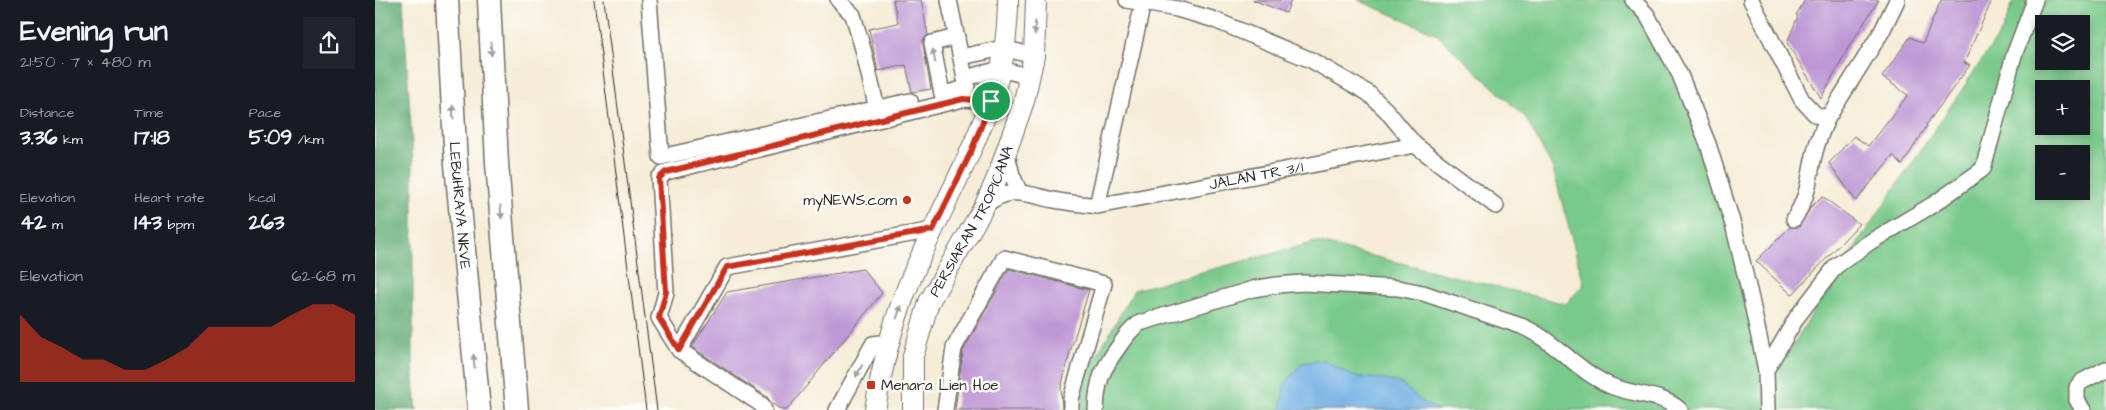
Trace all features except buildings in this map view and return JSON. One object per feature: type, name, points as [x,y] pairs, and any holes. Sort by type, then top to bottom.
[{"type":"highway","name":"LEBUHRAYA NKVE","points":[[447,0],[456,164],[479,410]]},
{"type":"highway","points":[[489,0],[497,163],[517,410]]},
{"type":"main road","name":"PERSIARAN TROPICANA","points":[[875,410],[888,342],[904,295],[971,152],[991,101],[1001,70],[1009,0]]},
{"type":"main road","name":"PERSIARAN TROPICANA","points":[[913,410],[913,356],[929,302],[985,205],[997,178],[1024,100],[1034,56],[1036,0]]},
{"type":"street","points":[[649,0],[661,157],[967,88],[949,0]]},
{"type":"street","points":[[838,0],[853,15],[877,109]]},
{"type":"street","points":[[1127,0],[1177,9],[1212,19],[1311,60],[1368,93],[1386,110],[1415,145],[1497,206]]},
{"type":"street","points":[[1633,0],[1647,14],[1680,75],[1708,144],[1734,228],[1751,299],[1766,370],[1767,410]]},
{"type":"street","points":[[1751,0],[1802,100],[1815,114],[1827,119]]},
{"type":"street","points":[[1794,219],[1809,187],[1816,148],[1827,119],[1882,31],[1897,0]]},
{"type":"street","points":[[1766,370],[1797,317],[1836,266],[1870,242],[1934,204],[1983,169],[2014,55],[2035,0]]},
{"type":"street","points":[[1097,206],[1143,3]]},
{"type":"street","points":[[942,94],[932,43],[957,38]]},
{"type":"street","points":[[961,57],[1003,48],[1034,56]]},
{"type":"street","points":[[965,78],[1001,70],[1030,77]]},
{"type":"street","points":[[764,410],[762,405],[679,350],[659,318],[666,292],[659,178],[666,172],[963,99],[991,101]]},
{"type":"street","name":"JALAN TR 3/1","points":[[1019,191],[1055,200],[1097,206],[1415,145]]},
{"type":"street","points":[[985,205],[996,197],[1019,191],[1012,175],[1006,150]]},
{"type":"street","points":[[679,350],[727,267],[933,230]]},
{"type":"street","points":[[945,410],[953,348],[1004,258],[1104,284],[1071,399],[1071,410]]},
{"type":"street","points":[[1096,410],[1097,388],[1104,368],[1131,329],[1140,323],[1253,289],[1303,283],[1398,288],[1423,293],[1537,332],[1596,379],[1613,387],[1668,401],[1680,410]]},
{"type":"street","points":[[837,410],[873,344],[888,342]]},
{"type":"street","points":[[2083,410],[2077,400],[2077,387],[2081,382],[2106,369]]},
{"type":"green space","points":[[375,0],[403,0],[413,161],[413,366],[417,410],[375,410]]},
{"type":"green space","points":[[1358,0],[1643,0],[1701,114],[1769,384],[1832,281],[2003,29],[2014,0],[2106,0],[2106,410],[1082,410],[1084,378],[1134,290],[1316,242],[1566,304],[1584,284],[1553,169],[1525,117],[1435,33]]},
{"type":"water","points":[[1324,360],[1353,376],[1381,379],[1402,384],[1422,402],[1438,410],[1281,410],[1284,385],[1302,363]]},
{"type":"tram line","points":[[594,0],[646,410]]},
{"type":"tram line","points":[[604,0],[657,410]]},
{"type":"place","name":"myNEWS.com","points":[[907,200]]},
{"type":"place","name":"Menara Lien Hoe","points":[[871,385]]},
{"type":"route","points":[[963,99],[991,101],[971,152],[933,230],[727,267],[679,350],[659,318],[666,292],[659,178],[666,172],[963,99]]}]
